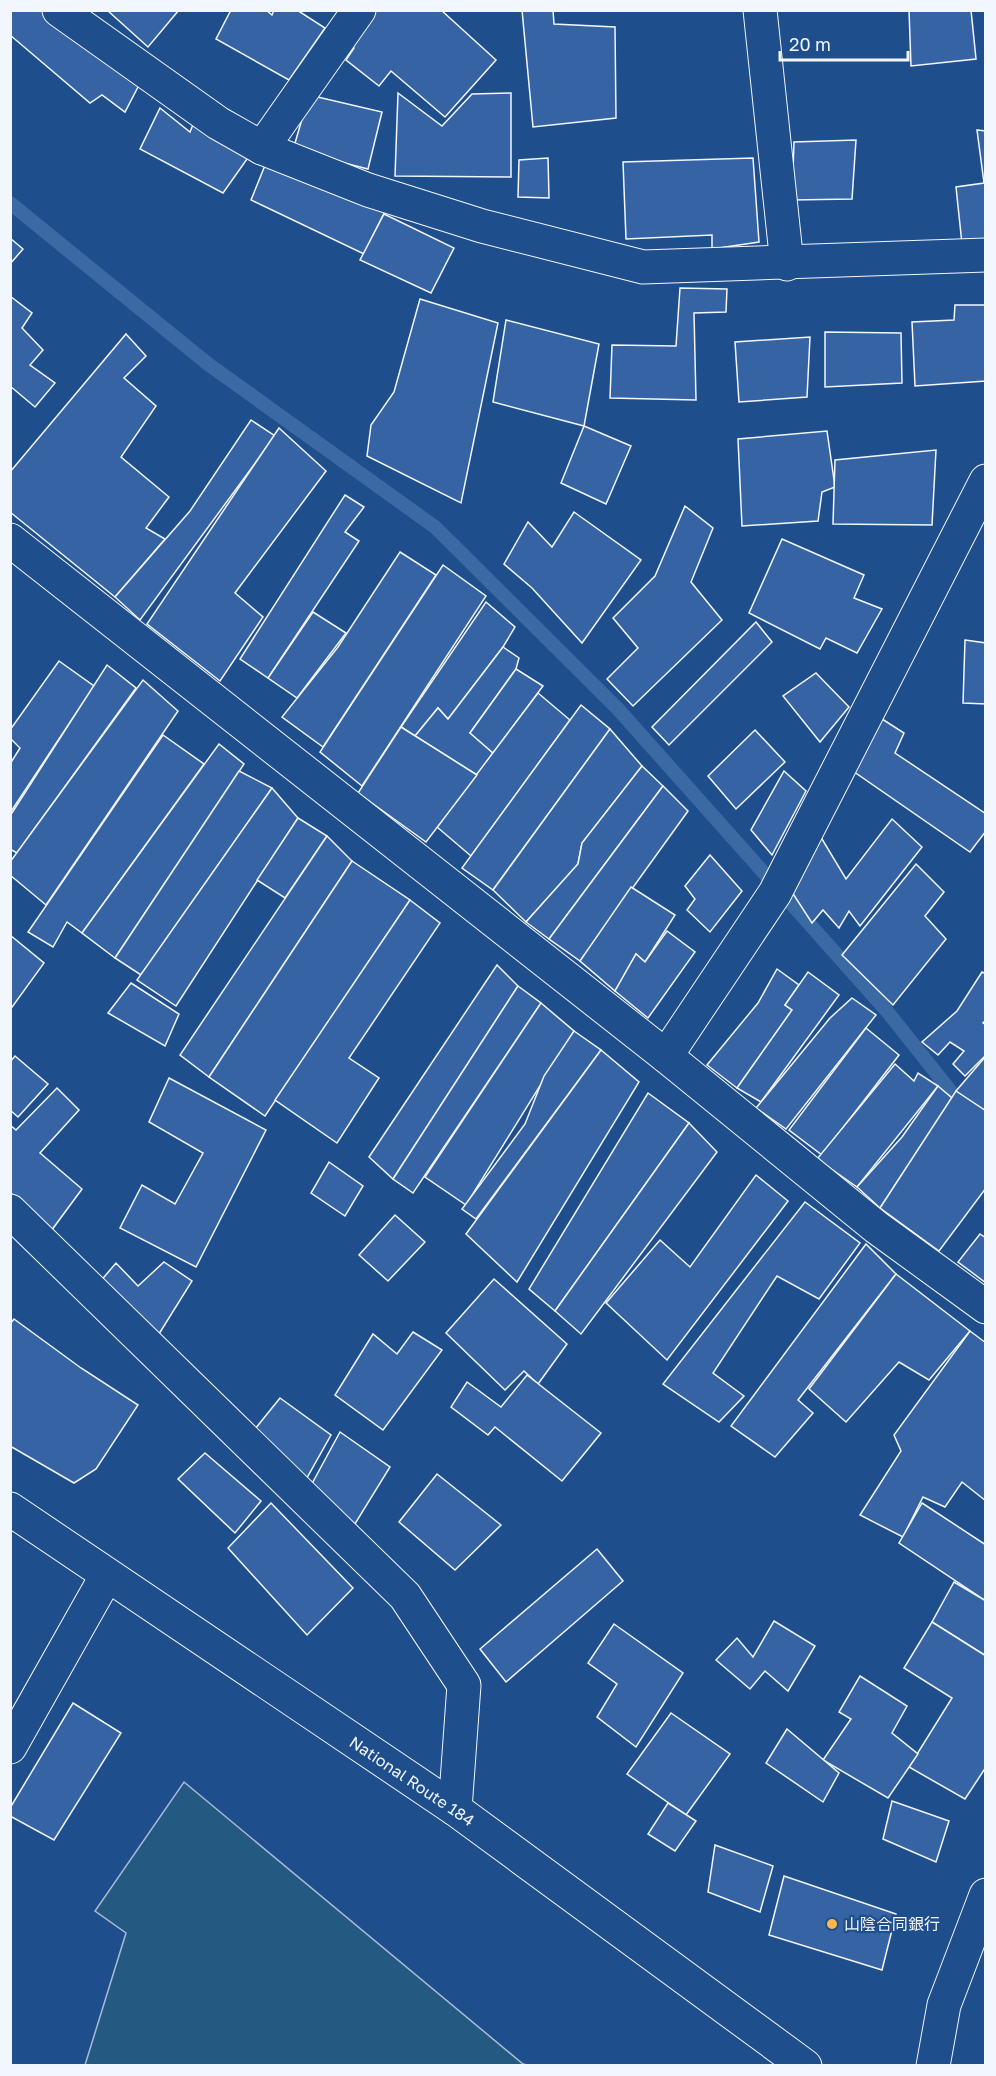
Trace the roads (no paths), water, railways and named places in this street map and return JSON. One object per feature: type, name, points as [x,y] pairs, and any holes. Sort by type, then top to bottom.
[{"type":"main road","points":[[59,10],[218,123],[262,148],[368,190],[482,226],[643,267],[787,264],[986,255]]},
{"type":"main road","points":[[262,148],[359,10]]},
{"type":"main road","points":[[760,10],[787,264]]},
{"type":"main road","points":[[666,1056],[775,893],[983,493]]},
{"type":"main road","points":[[10,540],[666,1056],[876,1227],[986,1307]]},
{"type":"main road","points":[[10,1211],[405,1596],[464,1685],[455,1809]]},
{"type":"main road","name":"National Route 184","points":[[10,1509],[455,1809],[805,2066]]},
{"type":"main road","points":[[10,1747],[107,1575]]},
{"type":"main road","points":[[933,2066],[944,2006],[986,1895]]},
{"type":"waterway","points":[[10,203],[208,364],[435,527],[618,709],[886,1010],[964,1108]]},
{"type":"place","name":"山陰合同銀行","points":[[832,1924]]}]
